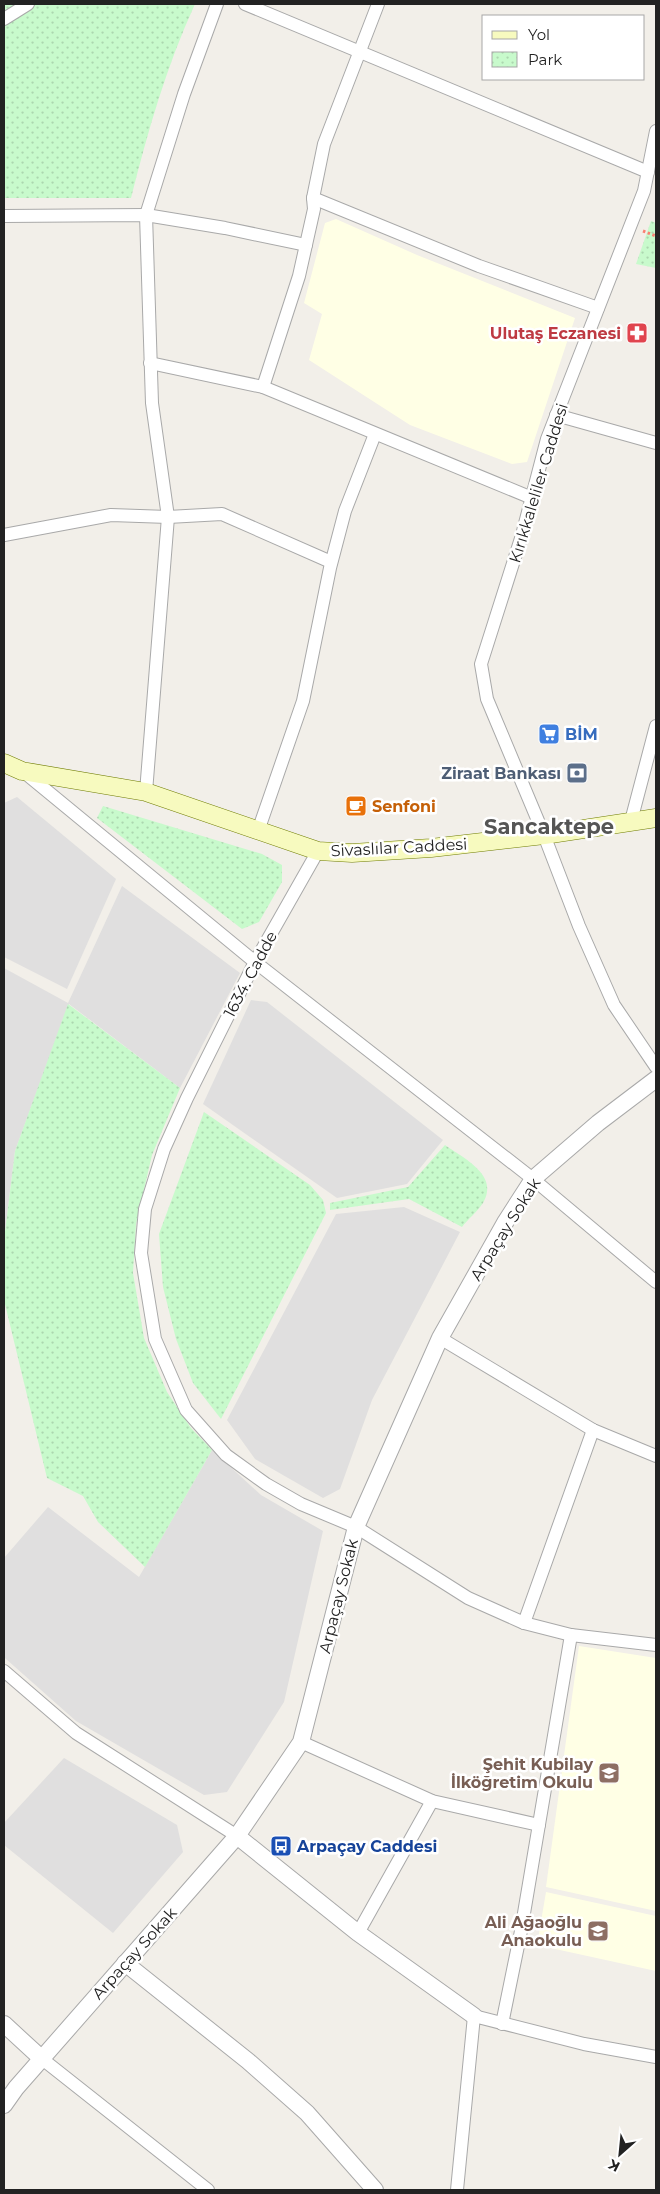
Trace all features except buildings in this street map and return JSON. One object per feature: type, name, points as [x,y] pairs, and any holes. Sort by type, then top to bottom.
[{"type":"main road","name":"Sivaslılar Caddesi","points":[[4,763],[22,771],[146,792],[318,851],[352,852],[431,848],[544,835],[656,818]]},
{"type":"street","points":[[4,20],[28,4]]},
{"type":"street","points":[[146,792],[168,517],[152,403],[146,216],[184,94],[217,4]]},
{"type":"street","points":[[245,4],[648,172]]},
{"type":"street","points":[[263,387],[299,276],[314,209],[313,198],[324,144],[378,4]]},
{"type":"street","name":"Kırıkkaleliler Caddesi","points":[[656,131],[644,191],[547,439],[532,498],[482,664],[487,699],[544,835],[579,926],[614,1005],[656,1067]]},
{"type":"street","points":[[313,198],[479,266],[598,308]]},
{"type":"street","points":[[4,216],[146,216],[225,228],[306,245]]},
{"type":"street","points":[[150,363],[263,387],[532,498]]},
{"type":"street","points":[[556,415],[656,443]]},
{"type":"street","points":[[258,831],[303,701],[332,562],[345,511],[375,434]]},
{"type":"street","points":[[4,535],[111,515],[168,517],[222,514],[332,562]]},
{"type":"street","points":[[631,821],[656,726]]},
{"type":"street","points":[[22,771],[255,962],[533,1179],[656,1282]]},
{"type":"street","name":"1634. Cadde","points":[[318,851],[255,962],[187,1098],[164,1149],[145,1209],[141,1253],[155,1339],[186,1410],[226,1455],[266,1484],[302,1504],[356,1527],[468,1598],[524,1623],[571,1635],[656,1645]]},
{"type":"street","name":"Arpaçay Sokak","points":[[4,2105],[41,2058],[237,1836],[301,1742],[356,1527],[440,1338],[506,1221],[533,1179],[598,1123],[656,1079]]},
{"type":"street","points":[[440,1338],[593,1430],[656,1456]]},
{"type":"street","points":[[524,1623],[593,1430]]},
{"type":"street","points":[[502,2024],[521,1931],[571,1635]]},
{"type":"street","points":[[4,1671],[76,1733],[237,1836],[358,1933],[474,2016],[584,2044],[656,2057]]},
{"type":"street","points":[[301,1742],[432,1801],[539,1825]]},
{"type":"street","points":[[358,1933],[432,1801]]},
{"type":"street","points":[[125,1963],[248,2062],[307,2113],[375,2190]]},
{"type":"street","points":[[457,2190],[474,2016]]},
{"type":"street","points":[[4,2024],[41,2058],[208,2190]]},
{"type":"shaded area","points":[[336,219],[417,255],[575,318],[527,462],[512,464],[410,425],[309,360],[322,314],[304,303],[325,223]]},
{"type":"shaded area","points":[[17,797],[116,879],[67,989],[4,957],[4,803]]},
{"type":"shaded area","points":[[122,886],[240,973],[180,1088],[69,1004],[15,1151],[4,1240],[4,968],[68,1003]]},
{"type":"shaded area","points":[[251,1000],[267,1002],[443,1140],[407,1184],[337,1198],[203,1104]]},
{"type":"shaded area","points":[[404,1207],[460,1232],[372,1400],[340,1489],[323,1498],[255,1459],[227,1420],[336,1214]]},
{"type":"shaded area","points":[[212,1450],[261,1495],[323,1531],[284,1702],[227,1792],[204,1795],[76,1721],[4,1657],[4,1558],[48,1507],[139,1577]]},
{"type":"shaded area","name":"Şehit Kubilay İlköğretim Okulu","points":[[579,1646],[656,1658],[656,1911],[546,1887]]},
{"type":"shaded area","points":[[64,1758],[177,1825],[183,1852],[113,1933],[4,1845],[4,1823]]},
{"type":"shaded area","name":"Ali Ağaoğlu Anaokulu","points":[[546,1892],[656,1916],[656,1971],[537,1945]]},
{"type":"green space","points":[[4,4],[195,4],[175,51],[158,100],[131,198],[4,198]]},
{"type":"green space","points":[[651,221],[656,223],[656,268],[636,264]]},
{"type":"green space","points":[[103,806],[262,854],[282,865],[282,882],[259,922],[242,929],[97,818]]},
{"type":"green space","points":[[68,1004],[180,1088],[152,1155],[136,1224],[133,1273],[144,1338],[167,1392],[191,1428],[212,1450],[145,1567],[98,1522],[83,1496],[47,1478],[4,1300],[4,1240],[15,1151]]},
{"type":"green space","points":[[204,1112],[310,1185],[323,1200],[326,1213],[221,1419],[193,1383],[176,1339],[163,1287],[159,1234]]},
{"type":"green space","points":[[445,1145],[477,1168],[487,1184],[487,1193],[483,1203],[462,1227],[409,1199],[330,1210],[330,1203],[408,1187]]},
{"type":"place","name":"Ulutaş Eczanesi","points":[[637,333]]},
{"type":"place","name":"BİM","points":[[549,734]]},
{"type":"place","name":"Ziraat Bankası","points":[[577,773]]},
{"type":"place","name":"Senfoni","points":[[356,806]]},
{"type":"place","name":"Şehit Kubilay İlköğretim Okulu","points":[[609,1773]]},
{"type":"place","name":"Arpaçay Caddesi","points":[[281,1846]]},
{"type":"place","name":"Ali Ağaoğlu Anaokulu","points":[[598,1931]]},
{"type":"district","name":"Sancaktepe","points":[[549,827]]}]
